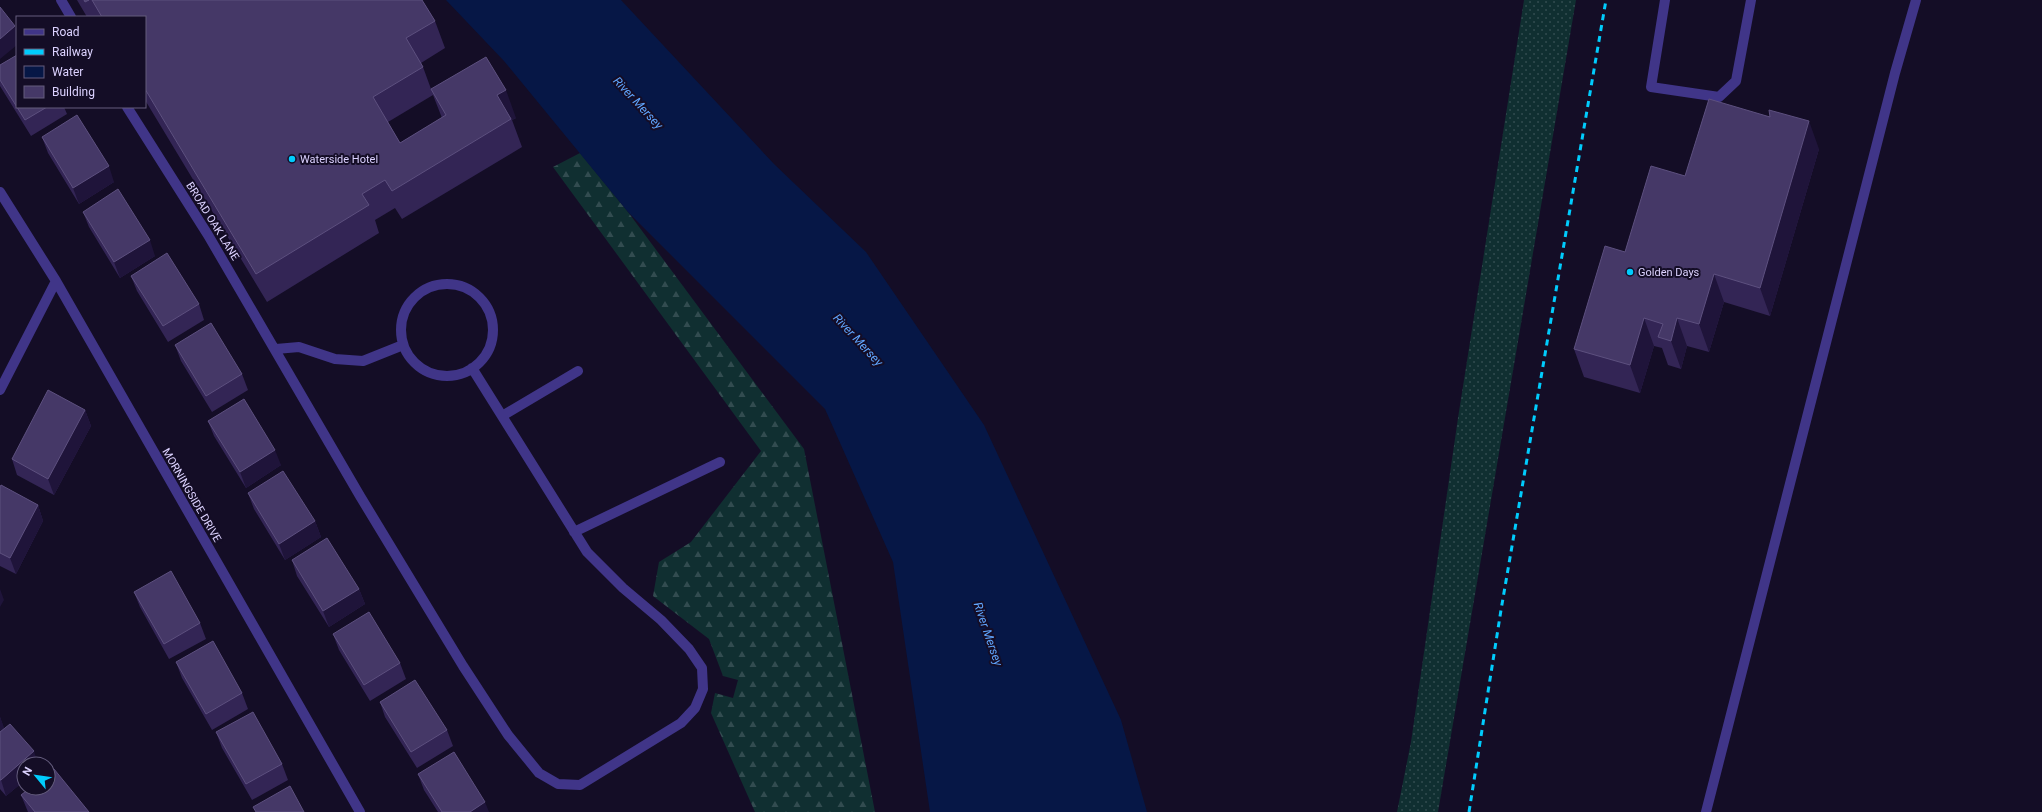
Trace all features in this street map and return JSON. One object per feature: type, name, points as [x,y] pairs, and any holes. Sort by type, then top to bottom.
[{"type":"street","points":[[61,0],[70,16]]},
{"type":"street","points":[[1666,0],[1651,87],[1719,97],[1736,81],[1751,0]]},
{"type":"street","points":[[1706,812],[1895,73],[1916,0]]},
{"type":"street","name":"BROAD OAK LANE","points":[[129,108],[208,235],[276,349],[368,509],[463,666],[508,735],[538,773],[558,784],[580,785],[680,722],[695,708],[703,689],[702,668],[689,649],[661,620],[623,588],[587,552],[472,368]]},
{"type":"street","name":"MORNINGSIDE DRIVE","points":[[0,192],[56,280],[360,812]]},
{"type":"street","points":[[0,390],[56,280]]},
{"type":"street","points":[[449,283],[464,286],[477,294],[486,305],[493,319],[494,335],[489,350],[480,363],[472,368],[467,372],[452,376],[436,375],[422,370],[410,359],[403,345],[400,331],[402,316],[409,302],[420,292],[434,285],[449,283]]},
{"type":"street","points":[[276,349],[299,347],[335,359],[363,361],[403,345]]},
{"type":"street","points":[[502,416],[578,371]]},
{"type":"street","points":[[574,532],[720,462]]},
{"type":"green space","points":[[1524,0],[1576,0],[1438,812],[1397,812],[1411,742],[1458,418]]},
{"type":"green space","points":[[580,153],[628,212],[804,449],[875,812],[755,812],[711,713],[715,693],[733,698],[738,680],[723,676],[709,639],[653,596],[659,562],[691,542],[761,451],[553,167]]},
{"type":"water","name":"River Mersey","points":[[446,0],[621,0],[774,164],[866,252],[984,425],[1121,720],[1147,812],[930,812],[893,562],[825,409],[628,212],[504,61]]},
{"type":"building","name":"Waterside Hotel","points":[[92,0],[422,0],[435,21],[406,38],[423,67],[373,97],[400,143],[446,115],[431,89],[486,57],[506,90],[497,95],[511,119],[392,191],[385,180],[362,194],[369,205],[256,274],[146,91],[146,16],[101,16]]},
{"type":"building","points":[[0,7],[15,26],[0,39]]},
{"type":"building","points":[[16,56],[16,106],[0,80],[0,65]]},
{"type":"building","points":[[1709,99],[1770,117],[1769,110],[1809,121],[1760,288],[1714,274],[1699,324],[1677,318],[1671,341],[1658,337],[1663,324],[1644,318],[1630,365],[1574,349],[1605,246],[1625,252],[1651,166],[1685,176]]},
{"type":"building","points":[[18,108],[45,108],[25,120]]},
{"type":"building","points":[[77,115],[109,166],[73,188],[42,137]]},
{"type":"building","points":[[118,189],[150,240],[114,262],[83,212]]},
{"type":"building","points":[[167,253],[199,304],[163,326],[131,276]]},
{"type":"building","points":[[211,323],[242,374],[206,396],[175,345]]},
{"type":"building","points":[[48,390],[85,410],[48,479],[12,459]]},
{"type":"building","points":[[244,399],[275,450],[240,472],[208,421]]},
{"type":"building","points":[[283,471],[315,521],[279,544],[248,493]]},
{"type":"building","points":[[1,485],[38,505],[10,558],[0,553]]},
{"type":"building","points":[[327,538],[359,589],[323,611],[292,560]]},
{"type":"building","points":[[171,571],[200,623],[164,644],[134,592]]},
{"type":"building","points":[[369,612],[400,663],[364,685],[333,634]]},
{"type":"building","points":[[213,641],[242,693],[206,714],[176,662]]},
{"type":"building","points":[[415,680],[447,730],[411,752],[380,702]]},
{"type":"building","points":[[253,712],[282,764],[246,784],[216,732]]},
{"type":"building","points":[[10,724],[34,751],[28,756],[16,756],[16,767],[1,780],[0,780],[0,732]]},
{"type":"building","points":[[454,752],[485,802],[470,812],[442,812],[418,774]]},
{"type":"building","points":[[56,771],[89,812],[35,812],[22,796],[56,796]]},
{"type":"building","points":[[290,786],[304,812],[256,812],[253,807]]},
{"type":"railway","points":[[1469,812],[1501,610],[1606,0]]},
{"type":"place","name":"Waterside Hotel","points":[[292,159]]},
{"type":"place","name":"Golden Days","points":[[1630,272]]}]
